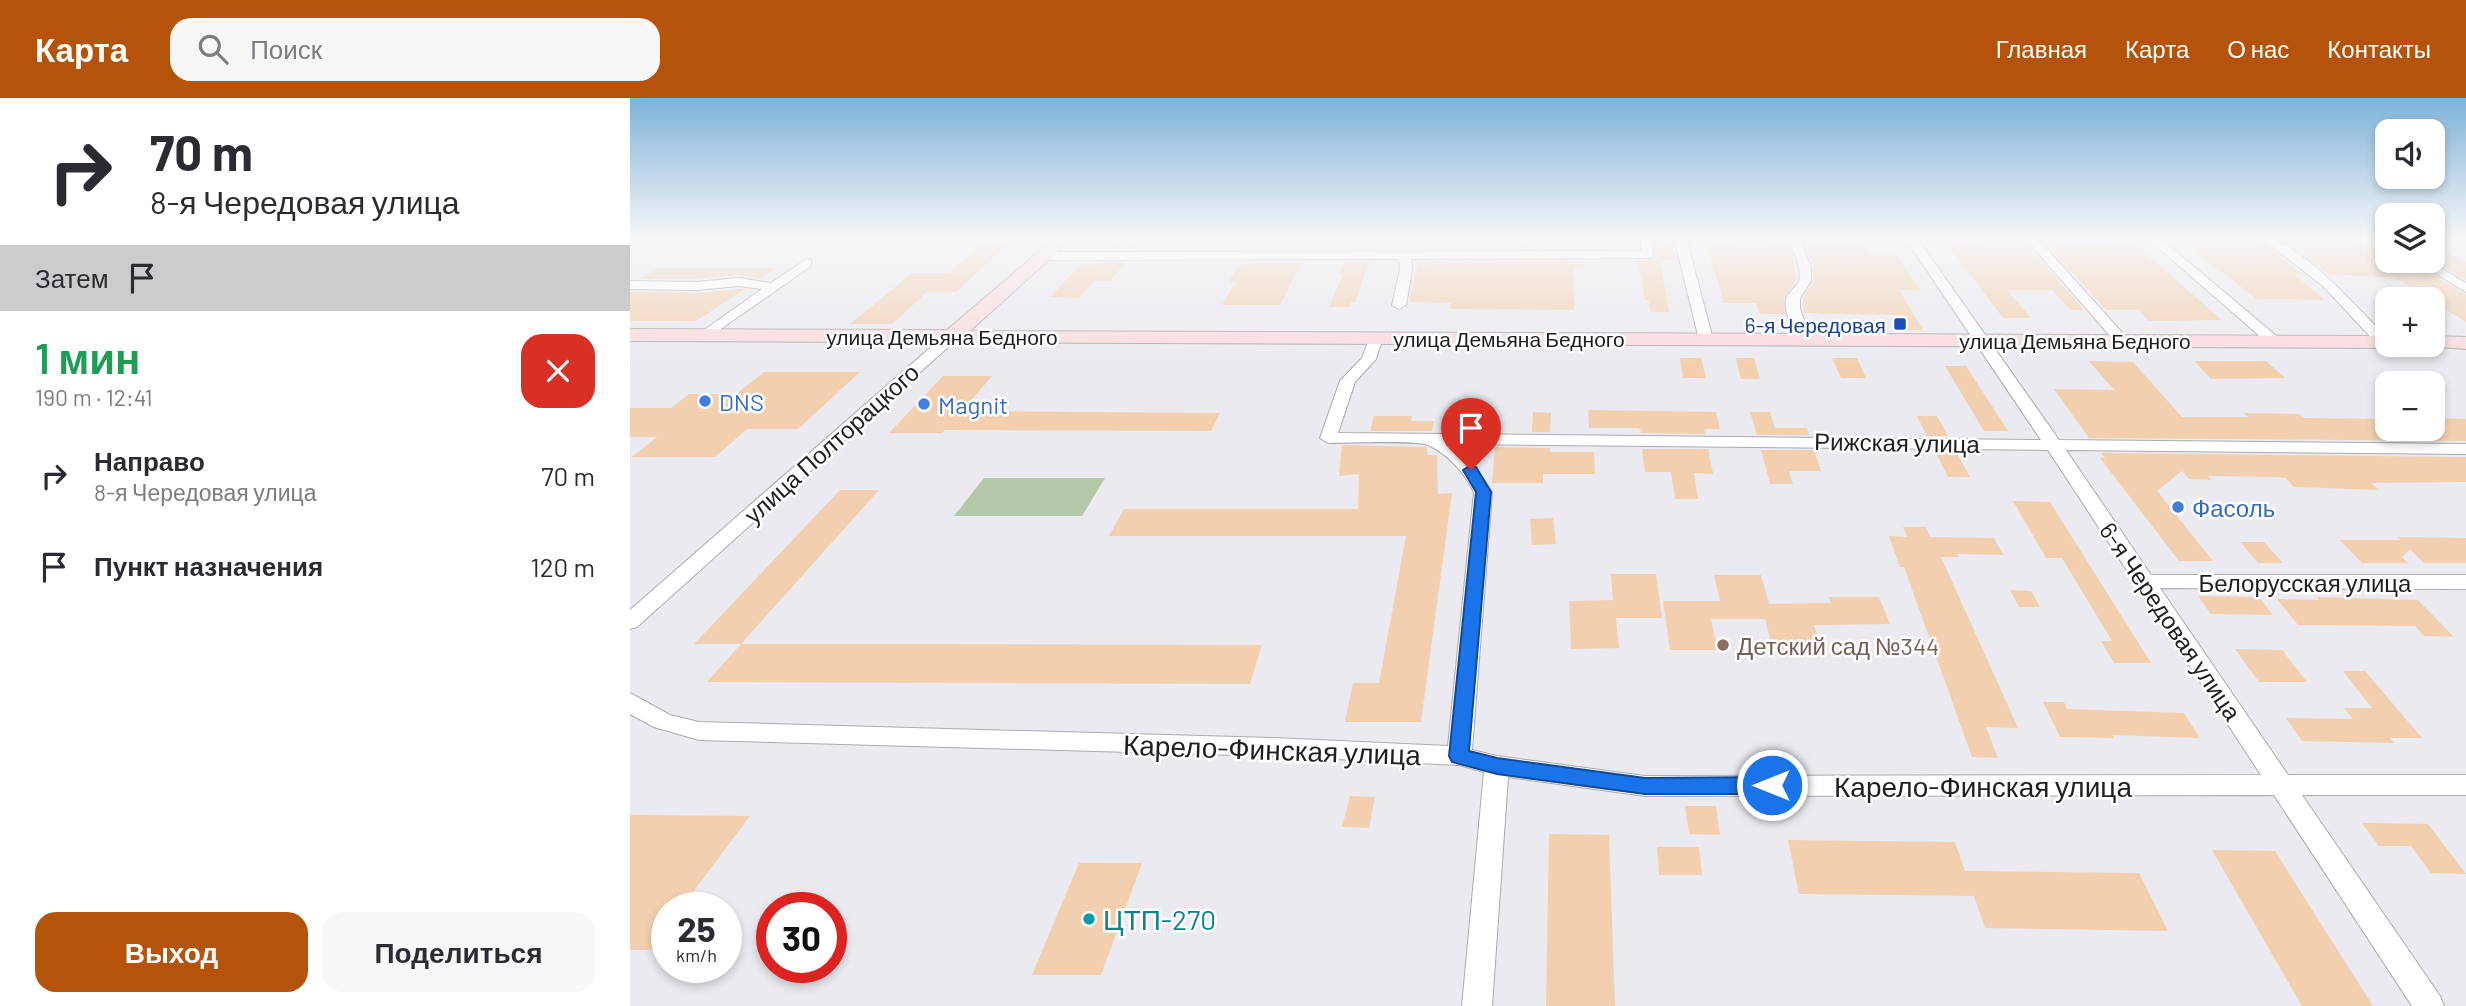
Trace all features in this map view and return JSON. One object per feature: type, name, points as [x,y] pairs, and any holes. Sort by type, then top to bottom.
[{"type":"main road","name":"улица Полторацкого","points":[[953,336],[1016,280]]},
{"type":"main road","name":"улица Демьяна Бедного","points":[[630,335],[2375,342]]},
{"type":"main road","points":[[2445,342],[2466,343]]},
{"type":"street","points":[[705,336],[781,280]]},
{"type":"street","points":[[1399,305],[1404,280]]},
{"type":"street","points":[[1691,280],[1706,339]]},
{"type":"street","points":[[1804,339],[1793,309],[1793,298],[1805,280]]},
{"type":"street","name":"6-я Чередовая улица","points":[[1941,280],[2428,1006]]},
{"type":"street","points":[[2068,280],[2122,341]]},
{"type":"street","points":[[2203,280],[2275,342]]},
{"type":"street","points":[[2324,280],[2375,332]]},
{"type":"street","points":[[630,285],[696,286],[739,282],[773,286]]},
{"type":"street","name":"улица Полторацкого","points":[[630,622],[953,336]]},
{"type":"street","name":"Рижская улица","points":[[1376,337],[1368,359],[1348,381],[1328,438],[2466,449]]},
{"type":"street","points":[[1424,437],[1439,444],[1471,470],[1483,492],[1459,756]]},
{"type":"street","name":"Белорусская улица","points":[[2144,581],[2466,582]]},
{"type":"street","name":"Карело-Финская улица","points":[[630,701],[646,716],[667,725],[699,731],[1274,747],[1459,756],[1497,766],[1645,786],[2020,788],[2280,784],[2466,785]]},
{"type":"street","points":[[1478,1006],[1497,766]]},
{"type":"green space","points":[[984,478],[1105,478],[1082,516],[954,516]]},
{"type":"building","points":[[903,280],[969,280],[956,292],[927,292],[892,324],[850,324]]},
{"type":"building","points":[[1066,280],[1111,280],[1094,281],[1079,298],[1050,297]]},
{"type":"building","points":[[1230,280],[1292,280],[1280,305],[1222,305],[1235,283],[1228,283]]},
{"type":"building","points":[[1341,280],[1363,280],[1355,303],[1351,302],[1350,307],[1329,307]]},
{"type":"building","points":[[1414,280],[1573,280],[1574,310],[1450,309],[1451,303],[1409,302]]},
{"type":"building","points":[[1641,280],[1664,280],[1669,312],[1651,312],[1648,300],[1645,300]]},
{"type":"building","points":[[1717,280],[1796,280],[1784,298],[1785,314],[1760,314],[1756,303],[1724,303]]},
{"type":"building","points":[[1914,280],[1920,290],[1899,290],[1923,330],[1904,330],[1895,315],[1804,313],[1803,299],[1813,282]]},
{"type":"building","points":[[1975,280],[2058,280],[2084,310],[2070,310],[2052,290],[2007,290],[2031,318],[2003,318]]},
{"type":"building","points":[[2079,280],[2176,280],[2222,320],[2149,321],[2139,310],[2106,310]]},
{"type":"building","points":[[2233,280],[2302,280],[2325,300],[2257,299]]},
{"type":"building","points":[[2400,280],[2442,280],[2466,295],[2466,322],[2445,309],[2445,287],[2410,287]]},
{"type":"building","points":[[745,289],[696,321],[630,321],[630,292],[696,293]]},
{"type":"building","points":[[1680,358],[1701,358],[1706,378],[1683,378]]},
{"type":"building","points":[[1736,358],[1754,358],[1760,379],[1741,379]]},
{"type":"building","points":[[1832,358],[1857,358],[1866,378],[1841,378]]},
{"type":"building","points":[[2089,361],[2133,362],[2182,417],[2248,417],[2244,413],[2299,414],[2304,418],[2375,419],[2375,440],[2089,438],[2054,389],[2114,390]]},
{"type":"building","points":[[2194,361],[2266,361],[2285,378],[2211,379]]},
{"type":"building","points":[[1945,366],[1966,366],[2008,431],[1984,431]]},
{"type":"building","points":[[764,372],[860,372],[798,429],[747,429],[715,457],[632,457],[657,437],[630,437],[630,408],[671,408],[689,394],[736,394]]},
{"type":"building","points":[[943,376],[992,376],[962,411],[1220,413],[1211,431],[945,430],[942,433],[889,433]]},
{"type":"building","points":[[1588,410],[1716,412],[1720,429],[1704,429],[1705,434],[1641,433],[1637,428],[1589,428]]},
{"type":"building","points":[[1476,411],[1495,411],[1492,432],[1473,432]]},
{"type":"building","points":[[1533,412],[1551,413],[1550,432],[1532,432]]},
{"type":"building","points":[[1750,412],[1770,412],[1775,428],[1807,428],[1809,435],[1757,435]]},
{"type":"building","points":[[1374,416],[1412,416],[1411,421],[1434,421],[1432,431],[1370,431]]},
{"type":"building","points":[[1917,416],[1937,416],[1948,436],[1927,436]]},
{"type":"building","points":[[2445,418],[2466,419],[2466,441],[2445,441]]},
{"type":"building","points":[[1342,445],[1427,447],[1427,455],[1437,455],[1438,494],[1452,493],[1421,722],[1345,722],[1353,683],[1379,683],[1406,536],[1109,536],[1124,509],[1358,509],[1359,474],[1339,476]]},
{"type":"building","points":[[1495,447],[1550,448],[1550,452],[1594,452],[1595,474],[1543,474],[1543,483],[1492,483]]},
{"type":"building","points":[[1642,449],[1708,449],[1713,474],[1694,473],[1698,499],[1675,499],[1671,472],[1645,472]]},
{"type":"building","points":[[1761,450],[1814,450],[1821,471],[1789,471],[1793,484],[1770,484]]},
{"type":"building","points":[[1935,451],[1956,452],[1970,477],[1948,477]]},
{"type":"building","points":[[2101,453],[2466,457],[2466,482],[2371,483],[2379,490],[2294,487],[2286,478],[2208,476],[2211,480],[2189,479],[2182,471],[2157,491],[2213,561],[2179,561],[2100,458],[2105,458]]},
{"type":"building","points":[[840,490],[879,490],[741,644],[694,644]]},
{"type":"building","points":[[2013,501],[2050,502],[2151,663],[2114,663],[2101,641],[2112,641],[2062,558],[2046,558]]},
{"type":"building","points":[[1553,518],[1556,544],[1532,545],[1530,519]]},
{"type":"building","points":[[1903,527],[1926,527],[1930,537],[1994,538],[2003,555],[1957,554],[1959,557],[1941,557],[2018,728],[1986,727],[1998,758],[1972,757],[1904,567],[1900,567],[1889,536],[1907,537]]},
{"type":"building","points":[[2398,537],[2466,538],[2466,563],[2424,563],[2410,549],[2402,557],[2408,563],[2362,563],[2340,540],[2401,540]]},
{"type":"building","points":[[2240,542],[2264,542],[2283,563],[2258,563]]},
{"type":"building","points":[[1611,574],[1656,574],[1662,618],[1616,618],[1619,648],[1571,649],[1569,601],[1613,600]]},
{"type":"building","points":[[1714,575],[1761,575],[1769,604],[1831,603],[1829,597],[1879,597],[1890,624],[1814,625],[1822,650],[1773,650],[1765,619],[1711,619],[1717,650],[1670,650],[1663,601],[1720,601]]},
{"type":"building","points":[[2010,590],[2031,591],[2040,607],[2019,607]]},
{"type":"building","points":[[2198,596],[2259,597],[2273,615],[2211,614]]},
{"type":"building","points":[[2317,597],[2418,600],[2454,637],[2424,636],[2415,626],[2298,625],[2277,599],[2319,600]]},
{"type":"building","points":[[741,644],[1262,645],[1250,684],[707,682]]},
{"type":"building","points":[[2235,649],[2282,650],[2307,682],[2259,682]]},
{"type":"building","points":[[2343,671],[2365,671],[2422,738],[2390,738],[2394,743],[2302,741],[2286,718],[2353,719],[2344,708],[2372,708]]},
{"type":"building","points":[[2043,702],[2064,702],[2067,709],[2184,713],[2200,738],[2112,735],[2114,738],[2060,737]]},
{"type":"building","points":[[1350,796],[1375,797],[1369,828],[1342,827]]},
{"type":"building","points":[[1685,806],[1716,806],[1720,835],[1689,834]]},
{"type":"building","points":[[630,815],[750,816],[693,892],[651,892],[651,949],[630,950]]},
{"type":"building","points":[[2362,823],[2428,824],[2466,874],[2431,873],[2411,846],[2379,846]]},
{"type":"building","points":[[1549,834],[1609,835],[1615,1006],[1546,1006]]},
{"type":"building","points":[[1788,840],[1955,842],[1965,871],[2139,873],[2168,931],[1985,928],[1974,896],[1799,894]]},
{"type":"building","points":[[1657,847],[1699,847],[1702,875],[1659,875]]},
{"type":"building","points":[[2212,850],[2275,851],[2373,1006],[2302,1006]]},
{"type":"building","name":"ЦТП-270","points":[[1079,863],[1142,863],[1101,975],[1032,975]]},
{"type":"place","name":"6-я Чередовая","points":[[1900,324]]},
{"type":"place","name":"DNS","points":[[705,401]]},
{"type":"place","name":"Magnit","points":[[924,404]]},
{"type":"place","name":"Фасоль","points":[[2178,507]]},
{"type":"place","name":"Детский сад №344","points":[[1723,645]]},
{"type":"place","name":"ЦТП-270","points":[[1089,919]]},
{"type":"route","points":[[1471,470],[1483,492],[1459,756],[1497,766],[1645,786],[1772,785]]}]
